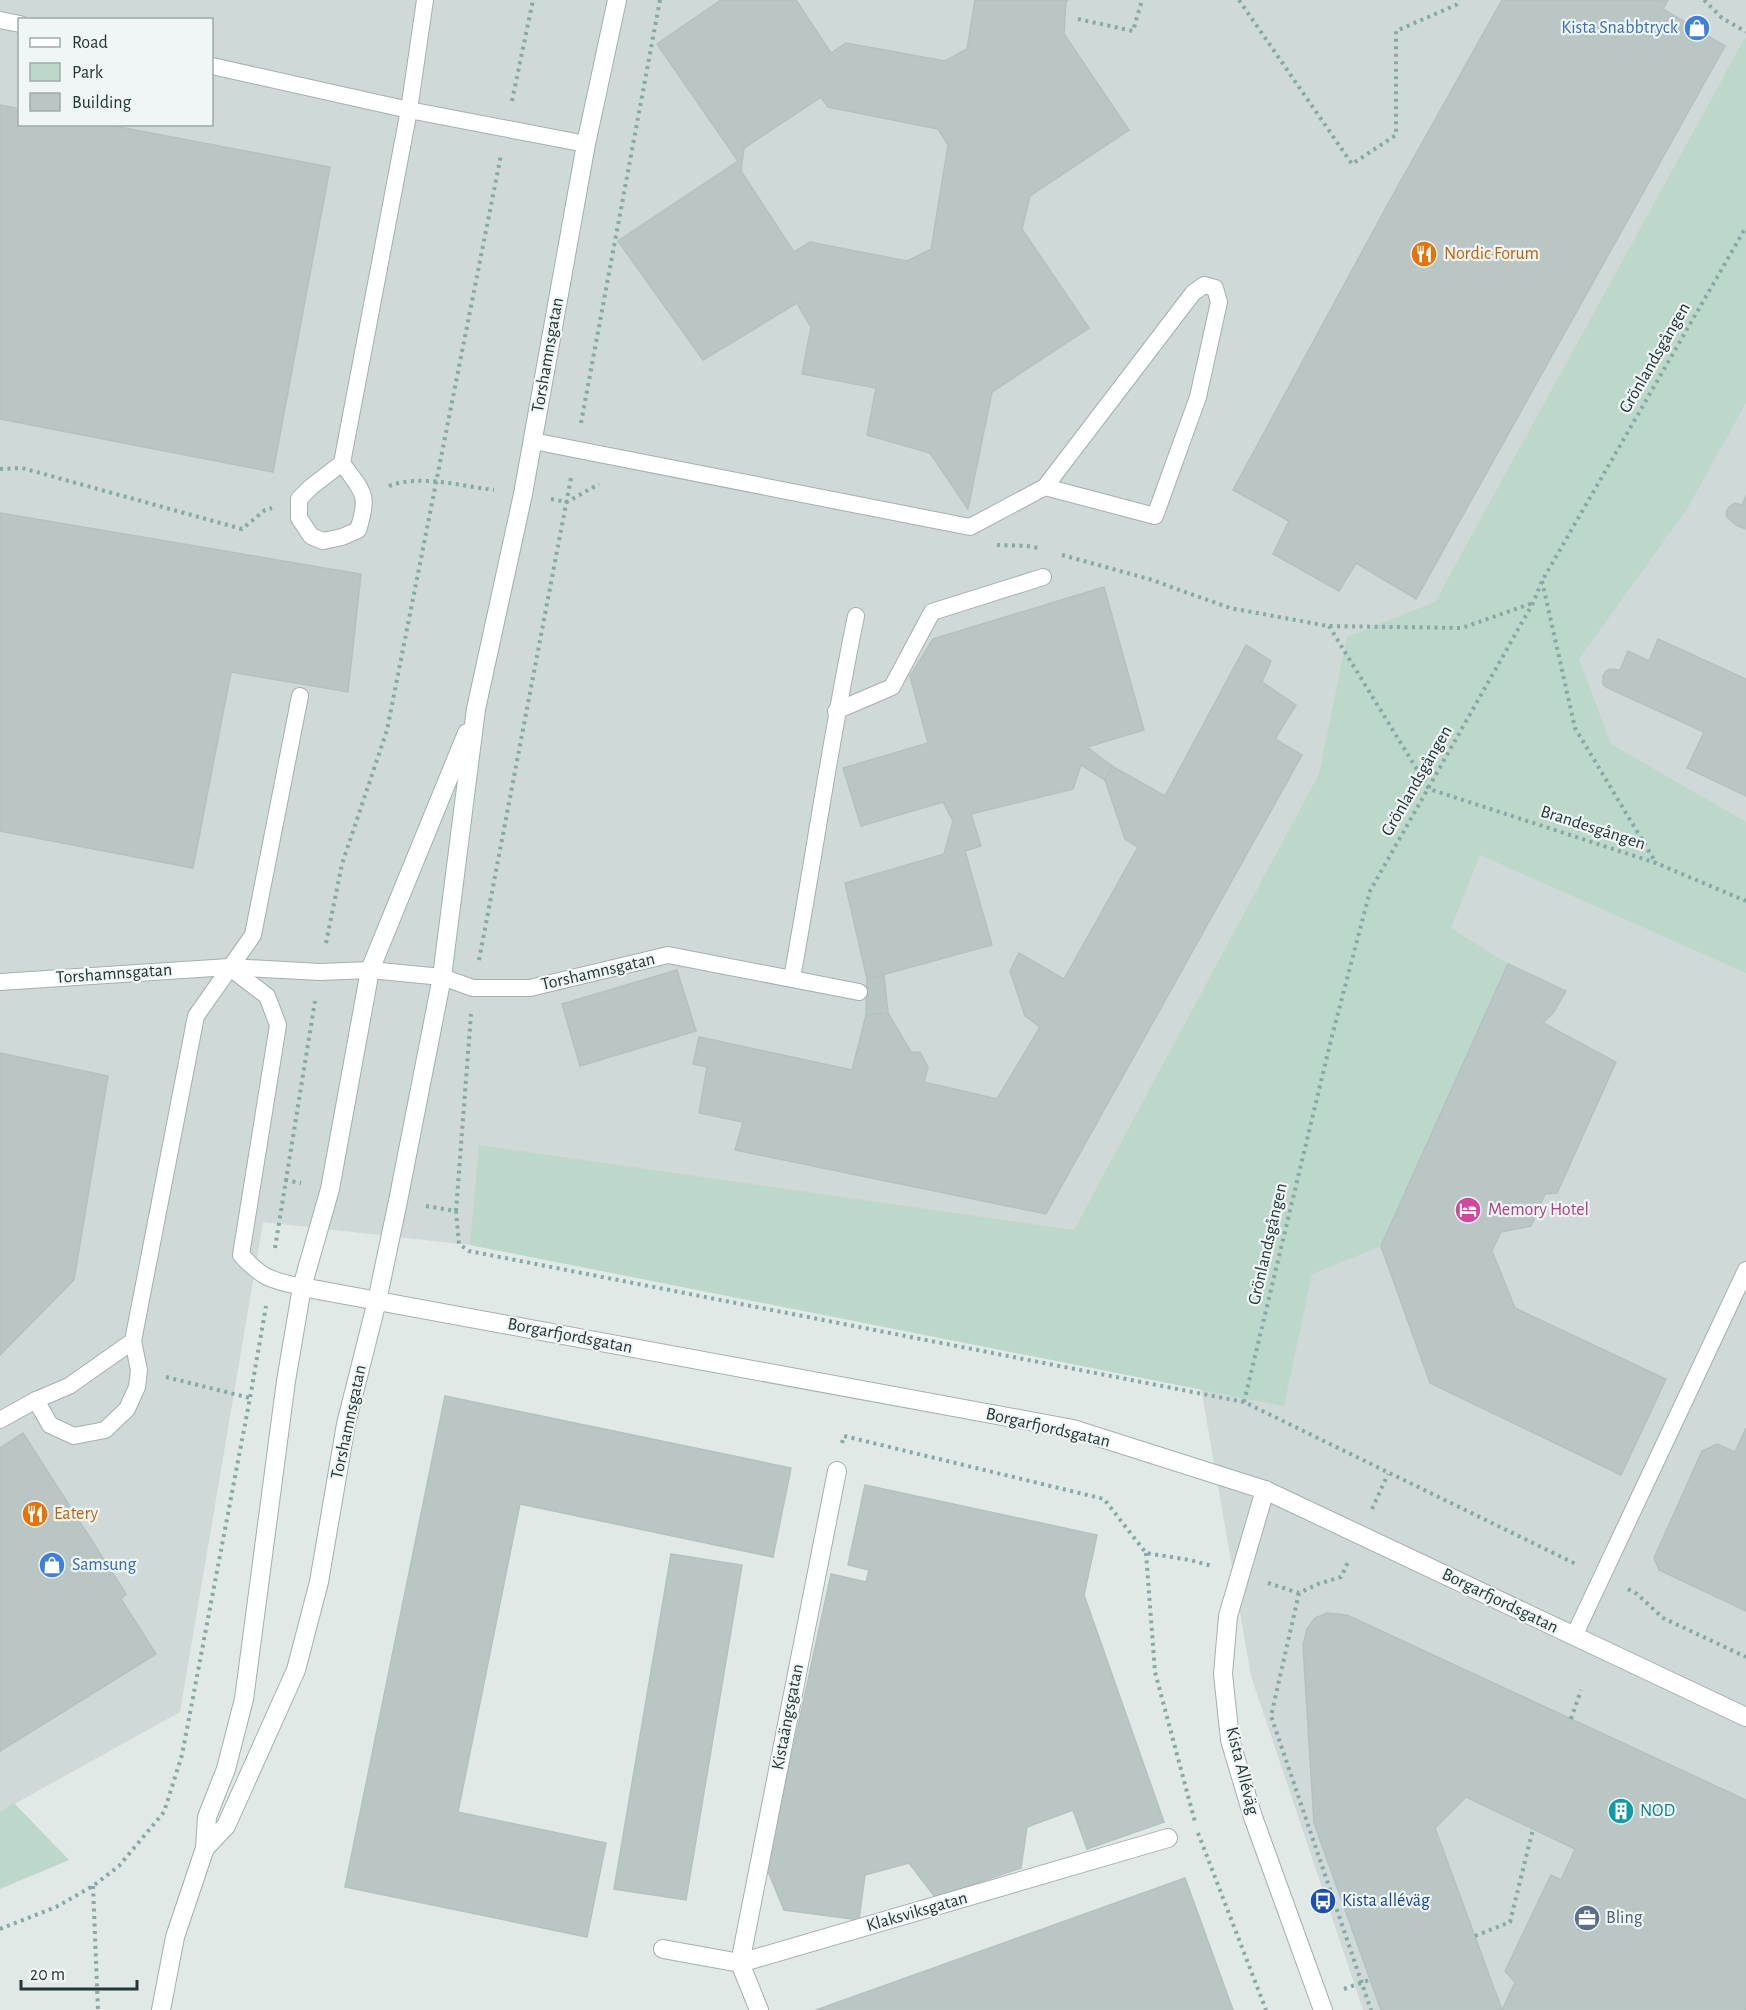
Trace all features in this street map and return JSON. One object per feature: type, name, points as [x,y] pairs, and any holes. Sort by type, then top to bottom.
[{"type":"street","name":"Torshamnsgatan","points":[[205,1848],[226,1826],[296,1670],[319,1582],[346,1424],[377,1301],[442,976],[476,709],[523,495],[586,144],[617,0]]},
{"type":"street","name":"Torshamnsgatan","points":[[161,2010],[175,1938],[205,1848],[207,1818],[226,1769],[244,1699],[286,1381],[302,1287],[330,1189],[370,970],[476,709]]},
{"type":"street","name":"Borgarfjordsgatan","points":[[302,1287],[1073,1429],[1265,1490],[1746,1717]]},
{"type":"street","name":"Kistaängsgatan","points":[[740,1963],[837,1471]]},
{"type":"street","name":"Kista Alléväg","points":[[1265,1490],[1228,1616],[1223,1674],[1230,1740],[1253,1817],[1323,2010]]},
{"type":"street","name":"Klaksviksgatan","points":[[663,1949],[740,1963],[1168,1838]]},
{"type":"street","points":[[740,1963],[759,2010]]},
{"type":"lane","points":[[342,463],[364,495],[364,510],[357,530],[342,537],[323,541],[311,537],[299,518],[299,499],[342,463],[409,110],[425,0]]},
{"type":"lane","points":[[0,20],[18,24]]},
{"type":"lane","points":[[213,66],[409,110],[586,144]]},
{"type":"lane","points":[[533,441],[970,527],[1045,487],[1193,293],[1204,285],[1215,288],[1218,302],[1198,397],[1155,516],[1045,487]]},
{"type":"lane","points":[[836,711],[892,687],[932,612],[1043,577]]},
{"type":"lane","points":[[792,978],[822,809],[836,711],[856,615]]},
{"type":"lane","points":[[36,1400],[50,1425],[75,1436],[105,1430],[127,1409],[137,1387],[140,1370],[134,1341],[196,1016],[253,935],[300,696]]},
{"type":"lane","name":"Torshamnsgatan","points":[[0,982],[229,967],[320,972],[370,970],[442,976],[473,988],[530,988],[668,955],[859,992]]},
{"type":"lane","points":[[229,967],[267,996],[278,1025],[241,1255],[255,1270],[270,1280],[302,1287]]},
{"type":"lane","points":[[1574,1636],[1746,1270]]},
{"type":"lane","points":[[0,1420],[36,1400],[69,1386],[134,1341]]},
{"type":"path","points":[[0,1929],[56,1907],[93,1886],[119,1866],[164,1812],[182,1755],[250,1398],[320,972],[342,864],[387,730],[533,0]]},
{"type":"path","points":[[660,0],[473,988],[456,1211],[459,1244],[469,1251],[1244,1402],[1637,1594],[1663,1618],[1746,1657]]},
{"type":"path","points":[[1078,19],[1132,32],[1142,0]]},
{"type":"path","points":[[1239,0],[1352,164],[1396,135],[1396,31],[1456,5],[1460,0]]},
{"type":"path","points":[[1704,0],[1722,18],[1746,32]]},
{"type":"path","name":"Grönlandsgången","points":[[1244,1402],[1331,1040],[1370,891],[1533,603],[1542,580],[1746,227]]},
{"type":"path","points":[[0,470],[22,468],[242,529]]},
{"type":"path","points":[[364,495],[401,481],[435,482]]},
{"type":"path","points":[[1542,580],[1575,728],[1656,862]]},
{"type":"path","points":[[1230,608],[1328,626],[1462,628],[1533,603]]},
{"type":"path","points":[[1328,626],[1429,789]]},
{"type":"path","name":"Brandesgången","points":[[1429,789],[1656,862],[1746,901]]},
{"type":"path","points":[[285,1180],[330,1189]]},
{"type":"path","points":[[398,1201],[456,1211]]},
{"type":"path","points":[[180,1381],[250,1398]]},
{"type":"path","points":[[837,1471],[844,1436],[1104,1499],[1146,1552],[1155,1672],[1197,1829],[1266,2010]]},
{"type":"path","points":[[1146,1552],[1211,1566]]},
{"type":"path","points":[[1299,1593],[1270,1716],[1371,2010]]},
{"type":"path","points":[[1571,1719],[1581,1690]]},
{"type":"path","points":[[1475,1936],[1510,1922],[1533,1829]]},
{"type":"path","points":[[93,1886],[98,2010]]},
{"type":"path","points":[[1362,1983],[1369,1980]]},
{"type":"shaded area","points":[[0,0],[1746,0],[1746,2010],[1363,2010],[1251,1676],[1201,1388],[470,1245],[263,1222],[180,1712],[0,1812]]},
{"type":"green space","points":[[1746,36],[1746,403],[1687,509],[1579,659],[1611,744],[1746,822],[1746,973],[1480,855],[1451,928],[1508,964],[1381,1246],[1312,1274],[1284,1406],[470,1245],[479,1145],[1074,1230],[1319,774],[1347,637],[1435,602]]},
{"type":"green space","points":[[14,1803],[69,1860],[0,1889],[0,1812]]},
{"type":"building","points":[[721,0],[796,0],[831,53],[846,43],[945,61],[967,49],[975,0],[1068,0],[1066,1],[1064,34],[1129,130],[1030,196],[1022,229],[1089,328],[992,392],[968,509],[930,453],[867,435],[876,388],[802,374],[811,327],[797,303],[703,360],[618,241],[738,161],[657,44]],"holes":[[[821,97],[828,107],[938,129],[948,145],[931,249],[907,261],[810,242],[794,252],[741,171],[744,148]]]},
{"type":"building","points":[[1502,0],[1668,0],[1663,9],[1725,46],[1416,599],[1356,563],[1339,591],[1273,554],[1289,521],[1233,490],[1389,202]]},
{"type":"building","points":[[0,105],[18,109],[18,126],[115,126],[330,167],[273,472],[0,419]]},
{"type":"building","points":[[1746,496],[1746,529],[1736,525],[1726,516],[1730,506],[1735,503],[1742,505]]},
{"type":"building","points":[[0,513],[361,574],[348,692],[231,672],[193,868],[0,831]]},
{"type":"building","points":[[1104,587],[1144,730],[1087,747],[1112,766],[1105,780],[1081,765],[1073,789],[971,814],[981,846],[965,851],[992,945],[867,979],[845,883],[944,854],[953,821],[943,802],[861,826],[843,768],[928,743],[910,676],[933,639]]},
{"type":"building","points":[[1658,639],[1746,679],[1746,796],[1687,768],[1704,732],[1603,684],[1606,671],[1620,670],[1628,651],[1649,661]]},
{"type":"building","points":[[1246,645],[1271,661],[1262,682],[1296,705],[1275,739],[1302,755],[1046,1214],[735,1150],[743,1122],[699,1113],[707,1067],[693,1064],[699,1037],[852,1070],[866,1015],[888,1013],[911,1052],[920,1052],[928,1067],[924,1082],[997,1099],[1040,1027],[1025,1016],[1010,971],[1019,953],[1064,979],[1138,847],[1125,839],[1105,780],[1112,766],[1165,796]]},
{"type":"building","name":"Memory Hotel","points":[[1508,964],[1566,991],[1553,1013],[1543,1023],[1616,1062],[1557,1193],[1545,1194],[1531,1226],[1501,1232],[1492,1251],[1515,1308],[1666,1379],[1621,1475],[1430,1383],[1381,1246]]},
{"type":"building","points":[[677,970],[696,1031],[580,1066],[562,1004]]},
{"type":"building","points":[[884,975],[888,1013],[866,1015],[867,979]]},
{"type":"building","points":[[0,1053],[108,1076],[74,1280],[0,1355]]},
{"type":"building","points":[[445,1396],[791,1468],[773,1557],[520,1504],[458,1812],[606,1843],[587,1937],[345,1887]]},
{"type":"building","points":[[1746,1428],[1746,1611],[1659,1570],[1654,1558],[1702,1451],[1717,1444],[1735,1452]]},
{"type":"building","points":[[23,1433],[126,1594],[121,1599],[156,1654],[0,1751],[0,1448]]},
{"type":"building","points":[[865,1485],[1097,1535],[1084,1595],[1164,1822],[1087,1849],[1073,1810],[1027,1827],[1021,1868],[935,1897],[909,1863],[865,1875],[859,1920],[784,1910],[767,1869],[831,1574],[866,1582],[869,1570],[848,1565]]},
{"type":"building","points":[[671,1554],[742,1565],[686,1900],[614,1889]]},
{"type":"building","name":"NOD","points":[[1327,1613],[1347,1615],[1746,1800],[1746,2010],[1502,2010],[1381,2010],[1314,1823],[1303,1645],[1307,1629],[1315,1618]],"holes":[[[1466,1797],[1575,1849],[1561,1880],[1551,1875],[1505,1971],[1515,1982],[1502,2010],[1435,1828]]]},
{"type":"building","points":[[1185,1878],[1233,2010],[816,2010]]},
{"type":"place","name":"Kista Snabbtryck","points":[[1697,28]]},
{"type":"place","name":"Nordic Forum","points":[[1424,254]]},
{"type":"place","name":"Memory Hotel","points":[[1468,1210]]},
{"type":"place","name":"Eatery","points":[[35,1514]]},
{"type":"place","name":"Samsung","points":[[52,1565]]},
{"type":"place","name":"NOD","points":[[1621,1811]]},
{"type":"place","name":"Kista alléväg","points":[[1323,1901]]},
{"type":"place","name":"Bling","points":[[1587,1918]]}]
